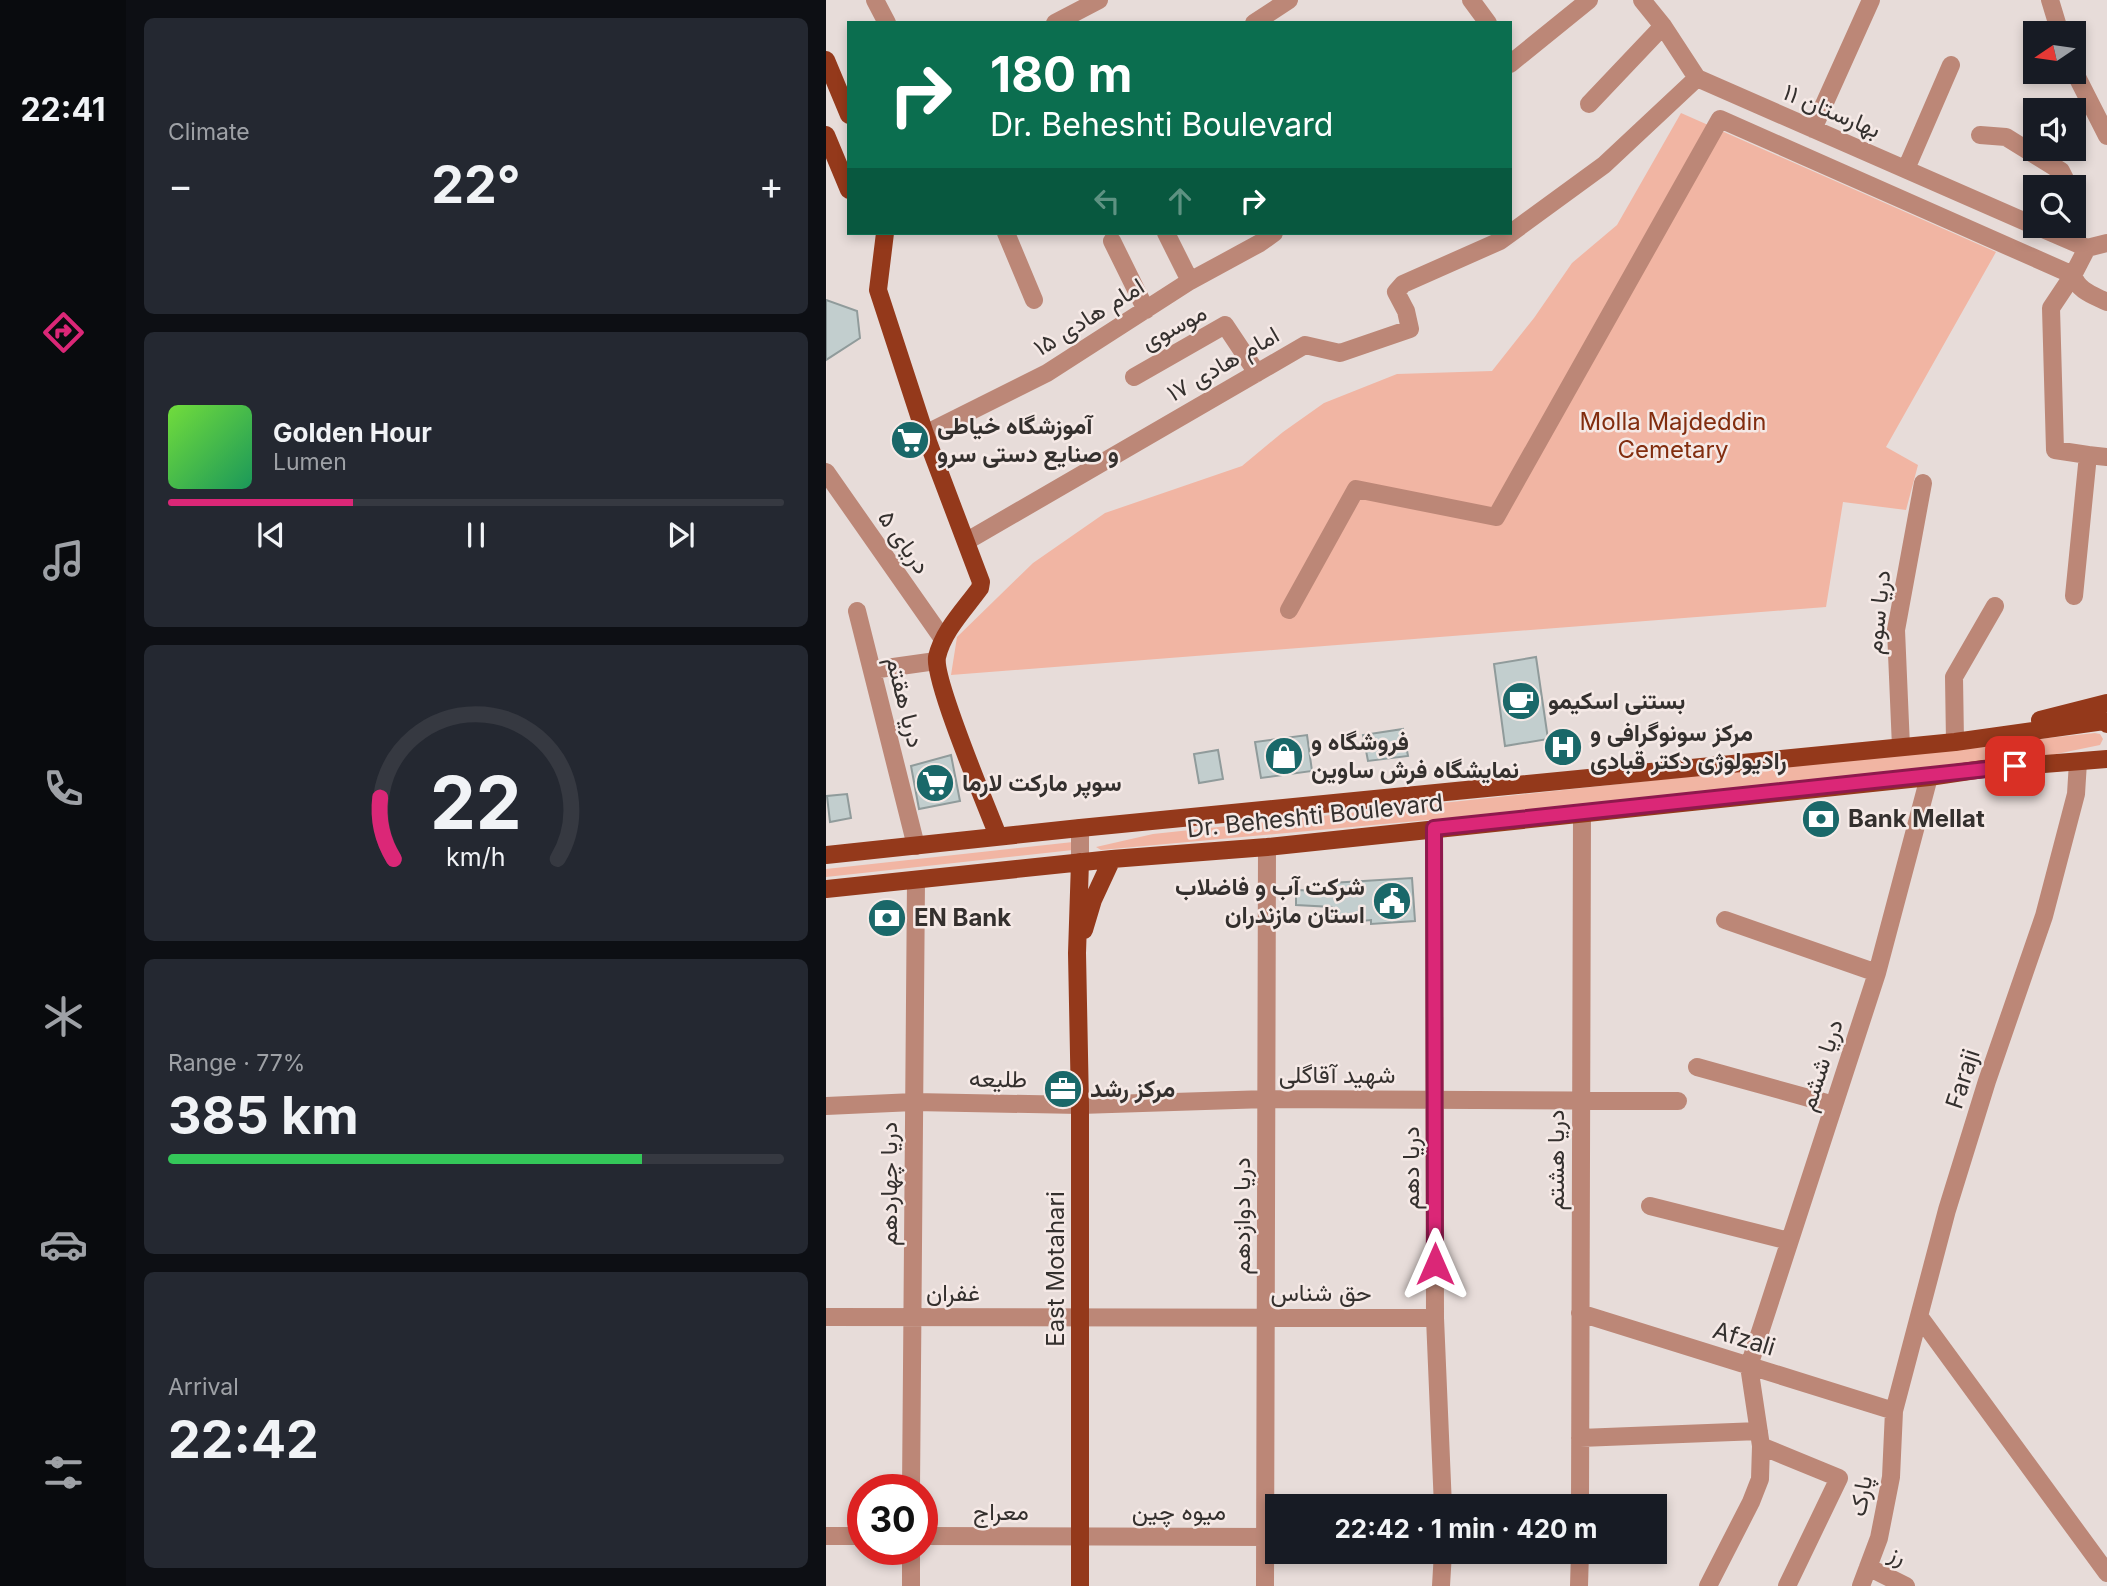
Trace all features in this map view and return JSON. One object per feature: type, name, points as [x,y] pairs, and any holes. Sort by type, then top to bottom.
[{"type":"main road","points":[[826,60],[847,110]]},
{"type":"main road","points":[[826,135],[847,185]]},
{"type":"main road","points":[[883,235],[878,290],[925,434],[981,582],[980,589],[943,639],[936,661],[948,703],[998,836]]},
{"type":"main road","name":"Dr. Beheshti Boulevard","points":[[827,852],[916,846],[1955,742],[2107,703]]},
{"type":"main road","points":[[1955,742],[2104,721],[2107,724]]},
{"type":"main road","name":"Dr. Beheshti Boulevard","points":[[826,889],[1080,862],[1268,847],[1929,777],[1983,768],[2105,758]]},
{"type":"main road","points":[[1077,953],[1093,900],[1112,859]]},
{"type":"main road","points":[[1077,953],[1080,862]]},
{"type":"main road","name":"East Motahari","points":[[1077,953],[1080,1105],[1080,1586]]},
{"type":"street","points":[[875,0],[886,21]]},
{"type":"street","points":[[1471,0],[1487,21]]},
{"type":"street","points":[[1512,59],[1589,0]]},
{"type":"street","points":[[1642,0],[1663,26],[1697,78]]},
{"type":"street","points":[[1814,129],[1871,0]]},
{"type":"street","points":[[2050,0],[2056,21]]},
{"type":"street","points":[[1058,21],[1090,2]]},
{"type":"street","points":[[1259,21],[1282,11]]},
{"type":"street","points":[[1589,104],[1663,26]]},
{"type":"street","points":[[1906,169],[1951,65]]},
{"type":"street","name":"بهارستان ۱۱","points":[[1697,78],[2023,221]]},
{"type":"street","name":"امام هادی ۱۷","points":[[1512,232],[1604,164],[1697,78]]},
{"type":"street","points":[[2081,84],[2107,133]]},
{"type":"street","points":[[1290,610],[1356,489],[1496,517],[1720,119],[2073,275],[2082,290],[2107,302]]},
{"type":"street","points":[[1980,135],[2006,137],[2062,171],[2064,175]]},
{"type":"street","points":[[1007,235],[1034,300]]},
{"type":"street","points":[[1167,235],[1190,281]]},
{"type":"street","name":"امام هادی ۱۵","points":[[925,434],[1046,373],[1190,281],[1271,235]]},
{"type":"street","name":"امام هادی ۱۷","points":[[967,541],[1305,345],[1340,353],[1410,329],[1406,311],[1396,292],[1403,284],[1508,235]]},
{"type":"street","name":"بهارستان ۱۱","points":[[2072,238],[2087,248]]},
{"type":"street","points":[[1112,240],[1146,310]]},
{"type":"street","points":[[2107,243],[2087,248],[2051,308],[2055,450],[2107,457]]},
{"type":"street","name":"موسوی","points":[[1134,377],[1225,325],[1257,373]]},
{"type":"street","points":[[2074,596],[2088,455]]},
{"type":"street","name":"دریای ۵","points":[[826,472],[943,639]]},
{"type":"street","name":"دریا سوم","points":[[1901,747],[1896,630],[1923,483]]},
{"type":"street","points":[[1955,742],[1954,677],[1995,606]]},
{"type":"street","name":"دریا هقتم","points":[[857,611],[916,846]]},
{"type":"street","points":[[872,670],[936,661]]},
{"type":"street","name":"Faraji","points":[[1894,1412],[1947,1210],[1979,1107],[2045,916],[2076,794],[2078,762]]},
{"type":"street","name":"دریا ششم","points":[[1749,1366],[1877,972],[1929,777]]},
{"type":"street","name":"دریا هشتم","points":[[1580,1494],[1582,813]]},
{"type":"street","points":[[1080,828],[1080,862]]},
{"type":"street","name":"دریا دهم","points":[[1434,828],[1435,1318],[1442,1494]]},
{"type":"street","name":"دریا دوازدهم","points":[[1268,847],[1266,1318],[1270,1494]]},
{"type":"street","name":"دریا چهاردهم","points":[[912,1474],[916,880]]},
{"type":"street","points":[[1725,920],[1877,972]]},
{"type":"street","points":[[1697,1067],[1834,1105]]},
{"type":"street","name":"شهید آقاگلی","points":[[1080,1105],[1266,1099],[1678,1101]]},
{"type":"street","name":"طلیعه","points":[[826,1106],[914,1102],[1080,1105]]},
{"type":"street","points":[[1650,1206],[1789,1241]]},
{"type":"street","name":"Afzali","points":[[1580,1313],[1894,1412]]},
{"type":"street","name":"غفران","points":[[826,1317],[1080,1317]]},
{"type":"street","name":"حق شناس","points":[[1080,1317],[1435,1318]]},
{"type":"street","points":[[1919,1317],[2101,1554],[2107,1573]]},
{"type":"street","points":[[1708,1586],[1760,1479],[1760,1438],[1749,1366]]},
{"type":"street","name":"پارک","points":[[1861,1586],[1879,1538],[1891,1477],[1894,1412]]},
{"type":"street","points":[[1580,1438],[1760,1438],[1839,1478],[1787,1586]]},
{"type":"street","points":[[826,1536],[847,1536]]},
{"type":"street","name":"معراج","points":[[938,1536],[1080,1536]]},
{"type":"street","name":"میوه چین","points":[[1080,1536],[1265,1537]]},
{"type":"street","name":"دریا دوازدهم","points":[[1265,1586],[1268,1564]]},
{"type":"street","points":[[1441,1586],[1442,1564]]},
{"type":"street","points":[[1579,1586],[1580,1564]]},
{"type":"street","points":[[911,1565],[911,1586]]},
{"type":"street","name":"رز","points":[[1868,1567],[1906,1586]]},
{"type":"green space","name":"Molla Majdeddin Cemetary","points":[[1681,113],[1996,252],[1886,447],[1918,465],[1906,510],[1843,502],[1826,607],[951,675],[957,637],[1033,563],[1105,513],[1242,466],[1324,403],[1397,374],[1492,371],[1534,318],[1572,263],[1617,225]]},
{"type":"green space","points":[[2100,734],[2103,739],[2100,745],[1983,769],[1101,850],[1096,847],[1153,834]]},
{"type":"green space","points":[[1073,842],[1073,850],[826,877],[826,869]]},
{"type":"building","points":[[826,300],[857,311],[860,338],[826,360]]},
{"type":"building","name":"بستنی اسکیمو","points":[[1536,657],[1548,739],[1505,746],[1494,664]]},
{"type":"building","points":[[1403,729],[1408,756],[1368,761],[1363,735]]},
{"type":"building","name":"فروشگاه و نمایشگاه فرش ساوین","points":[[1307,735],[1312,771],[1261,778],[1255,742]]},
{"type":"building","points":[[1218,750],[1223,779],[1199,783],[1194,754]]},
{"type":"building","name":"سوپر مارکت لارما","points":[[951,755],[960,801],[919,809],[911,766]]},
{"type":"building","points":[[847,794],[851,818],[830,822],[827,796]]},
{"type":"building","points":[[1412,878],[1415,921],[1371,924],[1371,920],[1332,924],[1332,907],[1296,905],[1296,890],[1331,891],[1331,883]]},
{"type":"place","name":"آموزشگاه خیاطی و صنایع دستی سرو","points":[[910,440]]},
{"type":"place","name":"بستنی اسکیمو","points":[[1521,701]]},
{"type":"place","name":"مركز سونوگرافی و راديولوژی دكتر قبادی","points":[[1563,747]]},
{"type":"place","name":"فروشگاه و نمایشگاه فرش ساوین","points":[[1284,756]]},
{"type":"place","name":"سوپر مارکت لارما","points":[[935,783]]},
{"type":"place","name":"Bank Mellat","points":[[1821,819]]},
{"type":"place","name":"شرکت آب و فاضلاب استان مازندران","points":[[1392,901]]},
{"type":"place","name":"EN Bank","points":[[887,918]]},
{"type":"place","name":"مرکز رشد","points":[[1063,1089]]},
{"type":"route","points":[[1435,1264],[1434,828],[2015,766]]}]
